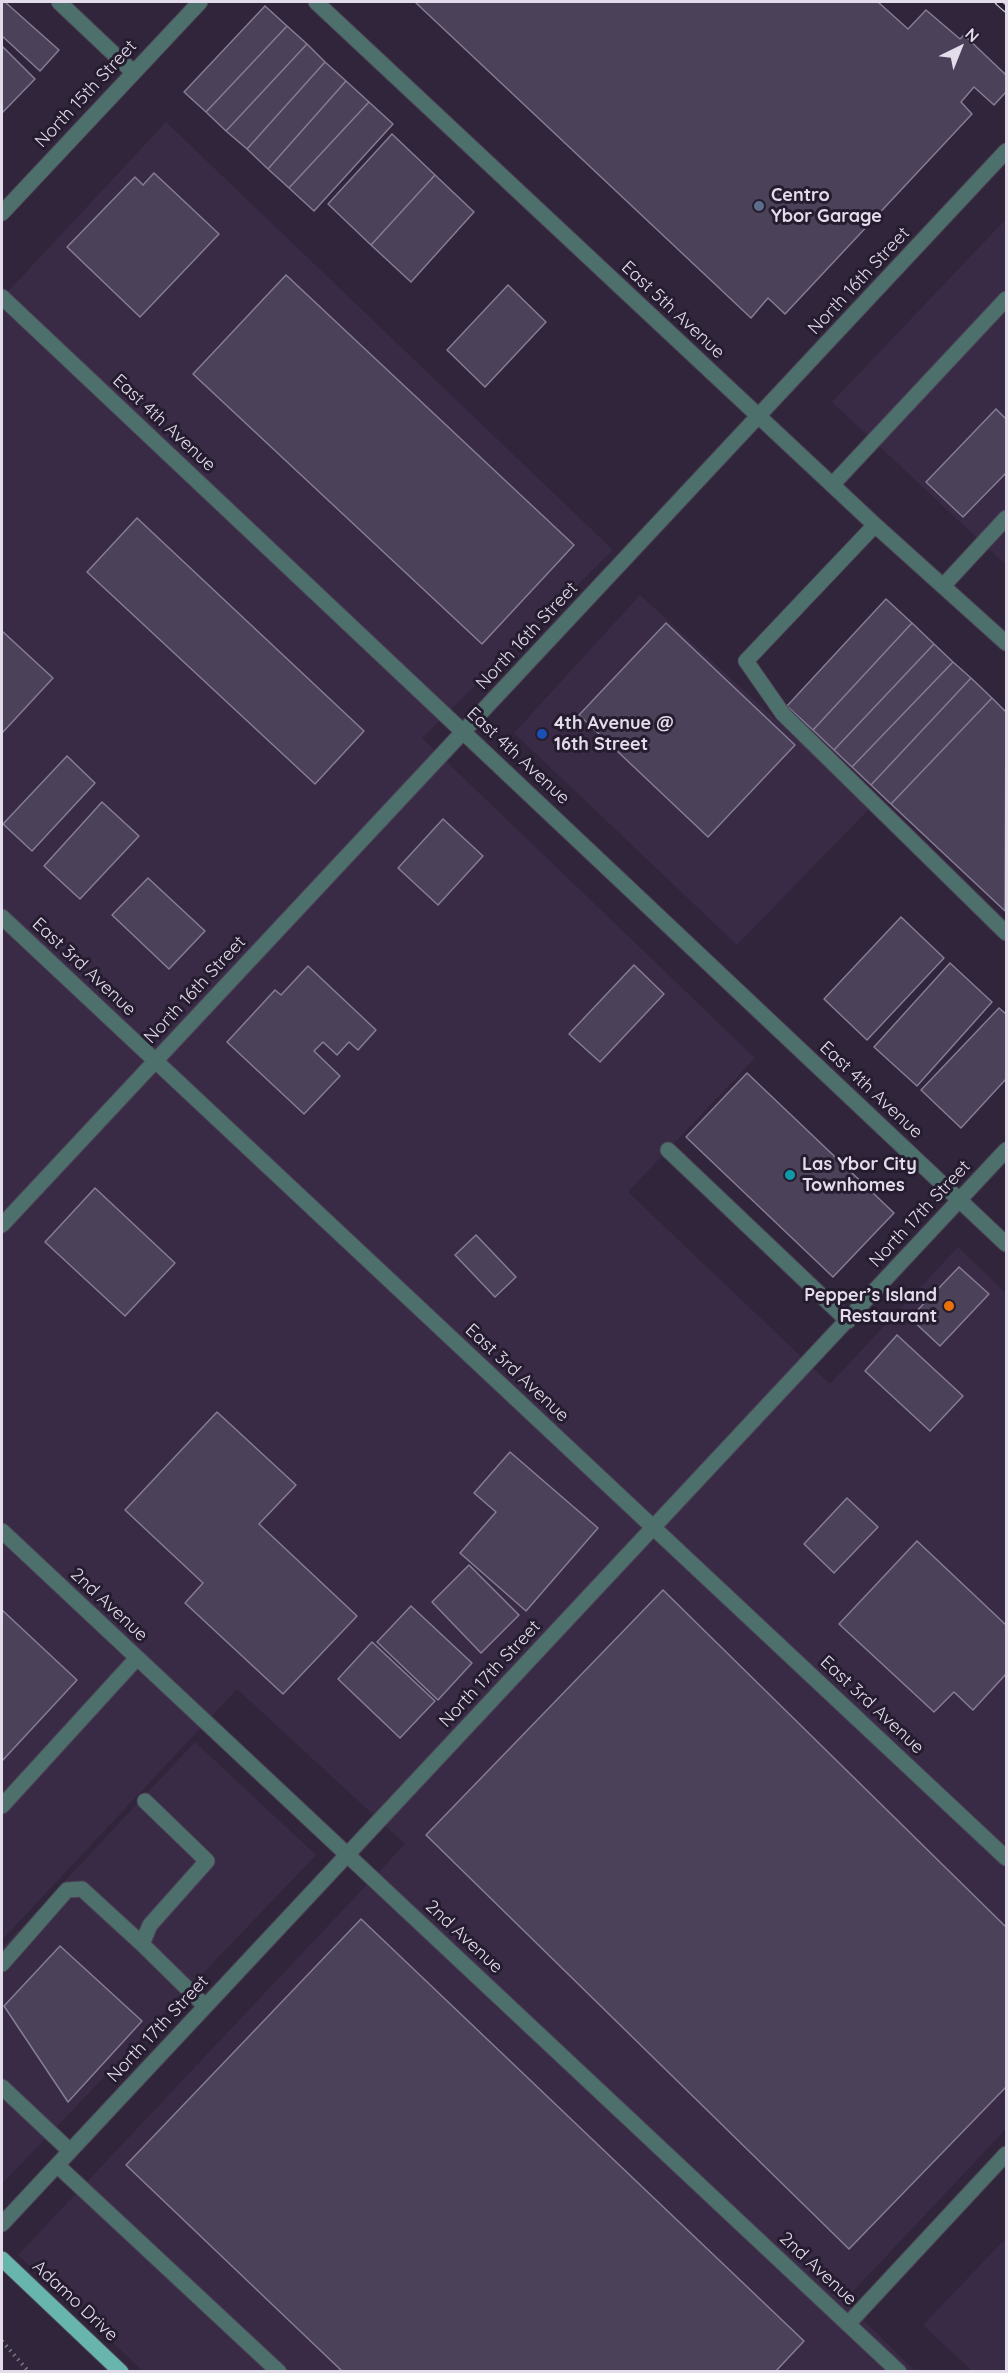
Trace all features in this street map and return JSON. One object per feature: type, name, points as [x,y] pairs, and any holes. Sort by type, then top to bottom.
[{"type":"main road","name":"Adamo Drive","points":[[2,2259],[122,2372]]},
{"type":"street","points":[[59,2],[134,72]]},
{"type":"street","name":"North 15th Street","points":[[2,213],[200,2]]},
{"type":"street","name":"East 5th Avenue","points":[[316,2],[832,485],[1006,644]]},
{"type":"street","name":"North 16th Street","points":[[2,1225],[1006,151]]},
{"type":"street","name":"East 4th Avenue","points":[[2,297],[1006,1244]]},
{"type":"street","points":[[832,485],[1006,299]]},
{"type":"street","points":[[943,586],[1006,518]]},
{"type":"street","points":[[875,525],[746,661],[783,714],[1006,933]]},
{"type":"street","name":"East 3rd Avenue","points":[[2,917],[1006,1858]]},
{"type":"street","points":[[668,1150],[848,1321]]},
{"type":"street","name":"North 17th Street","points":[[2,2224],[1006,1150]]},
{"type":"street","name":"2nd Avenue","points":[[2,1532],[898,2372]]},
{"type":"street","points":[[2,1806],[137,1658]]},
{"type":"street","points":[[142,1944],[150,1925],[207,1861],[145,1801]]},
{"type":"street","points":[[2,1964],[67,1890],[82,1888],[206,2006]]},
{"type":"street","points":[[2,2087],[70,2151]]},
{"type":"street","points":[[848,2324],[1006,2154]]},
{"type":"street","points":[[57,2165],[279,2372]]},
{"type":"path","points":[[2,2341],[28,2372]]},
{"type":"shaded area","points":[[166,122],[613,550],[422,738],[755,1058],[628,1192],[830,1384],[958,1247],[1006,1293],[1006,2129],[844,2301],[915,2371],[143,2371],[18,2255],[405,1844],[237,1689],[2,1940],[2,298]]},
{"type":"shaded area","points":[[1006,219],[1006,565],[832,402]]},
{"type":"shaded area","points":[[640,595],[871,807],[737,945],[514,733]]},
{"type":"shaded area","points":[[195,1742],[316,1855],[2,2184],[2,1948]]},
{"type":"shaded area","points":[[1006,2238],[1006,2371],[972,2371],[923,2325]]},
{"type":"building","points":[[2,2],[5,2],[59,50],[40,71],[2,36]]},
{"type":"building","name":"Centro Ybor Garage","points":[[415,2],[878,2],[908,29],[926,10],[960,39],[964,35],[1006,75],[1006,92],[994,105],[974,87],[961,102],[972,114],[785,314],[768,298],[751,318]]},
{"type":"building","points":[[265,6],[287,26],[206,112],[184,92]]},
{"type":"building","points":[[287,26],[307,44],[226,131],[206,112]]},
{"type":"building","points":[[307,44],[325,62],[247,149],[226,131]]},
{"type":"building","points":[[2,46],[35,79],[2,113]]},
{"type":"building","points":[[325,62],[346,81],[268,169],[247,149]]},
{"type":"building","points":[[346,81],[369,102],[289,188],[268,169]]},
{"type":"building","points":[[369,102],[393,124],[314,211],[289,188]]},
{"type":"building","points":[[392,134],[435,175],[371,245],[328,204]]},
{"type":"building","points":[[154,173],[219,234],[140,317],[67,247],[135,177],[143,185]]},
{"type":"building","points":[[435,175],[474,212],[411,282],[371,245]]},
{"type":"building","points":[[286,275],[574,545],[482,644],[193,374]]},
{"type":"building","points":[[508,285],[546,322],[485,387],[447,350]]},
{"type":"building","points":[[996,409],[1006,419],[1006,473],[963,517],[926,482]]},
{"type":"building","points":[[137,518],[364,731],[315,784],[87,572]]},
{"type":"building","points":[[886,599],[912,623],[813,730],[787,706]]},
{"type":"building","points":[[666,623],[795,745],[708,837],[579,715]]},
{"type":"building","points":[[912,623],[934,644],[834,750],[813,730]]},
{"type":"building","points":[[2,631],[53,678],[3,732],[2,730]]},
{"type":"building","points":[[934,644],[953,662],[852,767],[834,750]]},
{"type":"building","points":[[953,662],[971,678],[871,785],[852,767]]},
{"type":"building","points":[[971,678],[992,698],[891,804],[871,785]]},
{"type":"building","points":[[992,698],[1006,712],[1005,911],[891,804]]},
{"type":"building","points":[[67,756],[95,783],[32,851],[3,824]]},
{"type":"building","points":[[102,802],[139,836],[80,899],[44,866]]},
{"type":"building","points":[[443,819],[483,856],[438,905],[398,868]]},
{"type":"building","points":[[148,878],[205,931],[169,969],[112,915]]},
{"type":"building","points":[[901,917],[944,958],[867,1040],[824,999]]},
{"type":"building","points":[[950,963],[992,1002],[917,1086],[874,1047]]},
{"type":"building","points":[[634,965],[664,994],[600,1062],[569,1034]]},
{"type":"building","points":[[308,966],[376,1030],[358,1050],[349,1042],[337,1055],[323,1042],[314,1051],[340,1076],[304,1114],[227,1042],[275,990],[281,995]]},
{"type":"building","points":[[999,1008],[1006,1014],[1006,1079],[961,1128],[921,1090]]},
{"type":"building","name":"Las Ybor City Townhomes","points":[[747,1073],[894,1213],[833,1277],[686,1137]]},
{"type":"building","points":[[95,1188],[175,1263],[125,1316],[45,1242]]},
{"type":"building","points":[[476,1235],[516,1277],[495,1297],[455,1255]]},
{"type":"building","name":"Pepper’s Island Restaurant","points":[[959,1267],[989,1294],[940,1346],[910,1318]]},
{"type":"building","points":[[897,1335],[963,1396],[930,1431],[865,1371]]},
{"type":"building","points":[[217,1412],[296,1485],[259,1524],[357,1616],[283,1694],[185,1603],[203,1583],[125,1510]]},
{"type":"building","points":[[510,1452],[598,1528],[526,1611],[460,1553],[496,1512],[474,1493]]},
{"type":"building","points":[[847,1498],[878,1527],[834,1573],[804,1544]]},
{"type":"building","points":[[917,1541],[1006,1625],[1006,1674],[973,1710],[954,1692],[934,1712],[839,1624]]},
{"type":"building","points":[[469,1565],[519,1615],[481,1653],[432,1602]]},
{"type":"building","points":[[663,1590],[1006,1927],[1006,2087],[849,2249],[426,1835]]},
{"type":"building","points":[[411,1606],[472,1663],[438,1700],[377,1642]]},
{"type":"building","points":[[2,1610],[77,1680],[2,1761]]},
{"type":"building","points":[[372,1642],[435,1701],[400,1738],[338,1679]]},
{"type":"building","points":[[361,1919],[804,2341],[775,2372],[343,2372],[126,2165]]},
{"type":"building","points":[[60,1946],[142,2021],[68,2102],[4,2006]]},
{"type":"railway","points":[[998,2],[1006,9]]},
{"type":"place","name":"Centro Ybor Garage","points":[[759,206]]},
{"type":"place","name":"4th Avenue @ 16th Street","points":[[542,734]]},
{"type":"place","name":"Las Ybor City Townhomes","points":[[790,1175]]},
{"type":"place","name":"Pepper’s Island Restaurant","points":[[949,1306]]}]
